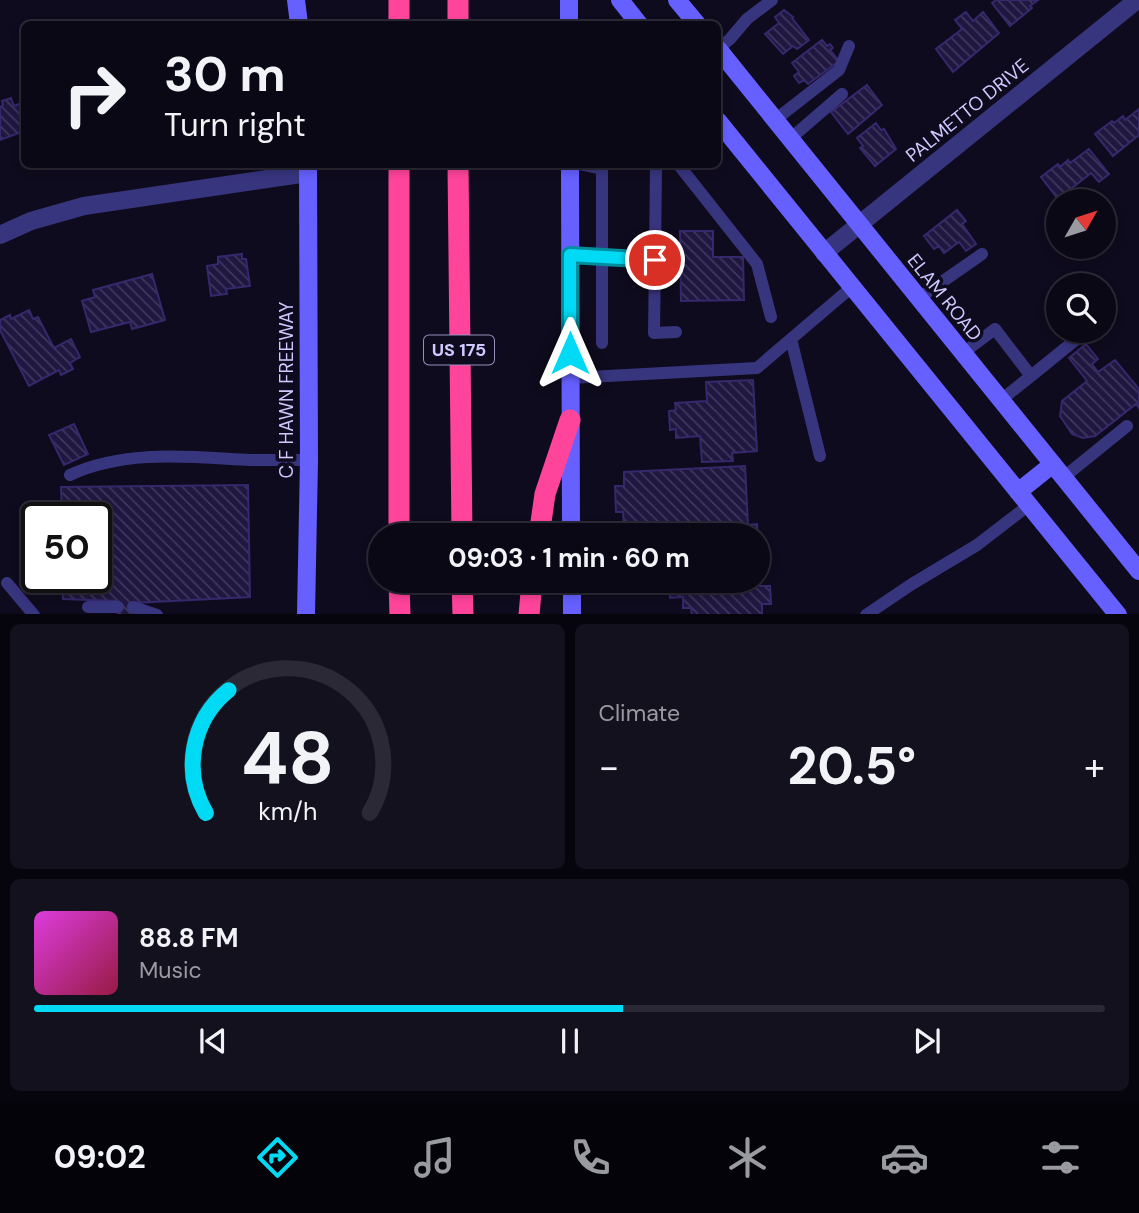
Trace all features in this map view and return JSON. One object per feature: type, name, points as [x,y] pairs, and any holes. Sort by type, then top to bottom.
[{"type":"highway","points":[[399,0],[399,21]]},
{"type":"highway","points":[[458,0],[458,21]]},
{"type":"highway","name":"US 175","points":[[399,168],[399,523]]},
{"type":"highway","name":"US 175","points":[[458,168],[461,523]]},
{"type":"highway","points":[[541,523],[545,494],[570,420]]},
{"type":"highway","points":[[399,593],[400,614]]},
{"type":"highway","points":[[462,593],[463,614]]},
{"type":"highway","points":[[529,614],[531,593]]},
{"type":"main road","points":[[296,0],[299,21]]},
{"type":"main road","points":[[569,0],[569,21]]},
{"type":"main road","points":[[620,0],[637,21]]},
{"type":"main road","points":[[677,0],[694,21]]},
{"type":"main road","name":"ELAM ROAD","points":[[721,53],[1058,471],[1137,564]]},
{"type":"main road","points":[[721,125],[1118,614]]},
{"type":"main road","points":[[570,168],[571,523]]},
{"type":"main road","name":"C F HAWN FREEWAY","points":[[306,614],[309,460],[308,169]]},
{"type":"main road","points":[[1024,498],[1058,471]]},
{"type":"main road","points":[[572,593],[572,614]]},
{"type":"street","name":"PALMETTO DRIVE","points":[[824,253],[1137,0]]},
{"type":"street","points":[[0,235],[31,221],[84,206],[308,169]]},
{"type":"lane","points":[[721,46],[747,19],[772,0]]},
{"type":"lane","points":[[775,120],[838,70],[849,46]]},
{"type":"lane","points":[[790,139],[842,94]]},
{"type":"lane","points":[[597,168],[602,169],[602,343]]},
{"type":"lane","points":[[656,168],[654,332],[676,332]]},
{"type":"lane","points":[[681,168],[757,264],[771,317]]},
{"type":"lane","points":[[919,298],[982,254]]},
{"type":"lane","points":[[570,255],[655,260]]},
{"type":"lane","points":[[570,378],[757,368],[852,288]]},
{"type":"lane","points":[[963,353],[995,329],[1031,376]]},
{"type":"lane","points":[[790,339],[820,456]]},
{"type":"lane","points":[[1001,400],[1072,343]]},
{"type":"lane","points":[[1058,471],[1127,426]]},
{"type":"lane","points":[[70,475],[91,465],[176,454],[251,460],[309,460]]},
{"type":"lane","points":[[866,614],[977,545],[1024,498]]},
{"type":"lane","points":[[7,583],[34,614]]},
{"type":"lane","points":[[88,607],[118,607]]},
{"type":"lane","points":[[133,607],[157,614]]},
{"type":"building","points":[[996,0],[1038,0],[1010,26],[992,3]]},
{"type":"building","points":[[784,10],[793,17],[809,40],[797,49],[793,46],[783,54],[765,34],[779,23],[775,17]]},
{"type":"building","points":[[966,12],[973,21],[983,12],[999,33],[953,72],[936,49],[962,29],[955,20]]},
{"type":"building","points":[[822,40],[827,46],[830,44],[833,48],[830,50],[839,61],[808,84],[804,80],[799,83],[794,76],[799,72],[792,63]]},
{"type":"building","points":[[867,85],[882,105],[848,134],[831,112]]},
{"type":"building","points":[[11,98],[14,106],[21,103],[21,132],[0,140],[0,107],[3,105],[2,101]]},
{"type":"building","points":[[1139,109],[1139,135],[1113,156],[1095,134],[1112,121],[1114,123],[1123,116],[1125,120]]},
{"type":"building","points":[[876,123],[881,130],[884,129],[896,149],[875,166],[860,148],[863,146],[857,138]]},
{"type":"building","points":[[1089,149],[1109,174],[1099,182],[1091,173],[1071,189],[1050,189],[1041,177],[1058,164],[1060,167],[1068,160],[1070,163]]},
{"type":"building","points":[[957,210],[966,221],[962,224],[976,244],[966,251],[959,242],[944,253],[939,246],[934,249],[924,236]]},
{"type":"building","points":[[680,231],[713,231],[713,257],[743,257],[744,300],[681,301]]},
{"type":"building","points":[[242,254],[242,259],[246,259],[250,286],[226,289],[227,294],[211,296],[207,266],[218,264],[218,257]]},
{"type":"building","points":[[152,274],[165,320],[132,329],[130,322],[91,332],[82,301],[95,297],[93,290]]},
{"type":"building","points":[[29,310],[33,319],[38,317],[54,348],[71,339],[80,357],[70,363],[73,369],[61,375],[59,370],[29,386],[0,330],[0,320],[10,315],[11,319]]},
{"type":"building","points":[[1086,344],[1098,359],[1092,364],[1098,372],[1115,360],[1139,389],[1139,408],[1136,404],[1095,436],[1083,438],[1072,434],[1060,416],[1062,401],[1087,381],[1069,358]]},
{"type":"building","points":[[753,380],[757,451],[732,453],[733,461],[702,462],[700,436],[676,438],[676,429],[670,430],[669,411],[676,410],[675,403],[707,401],[706,382]]},
{"type":"building","points":[[74,424],[88,454],[64,465],[49,435]]},
{"type":"building","points":[[745,466],[748,523],[624,523],[623,512],[616,512],[615,486],[624,486],[624,472]]},
{"type":"building","points":[[248,485],[250,597],[133,603],[133,614],[118,614],[117,601],[63,599],[63,593],[112,593],[112,502],[61,502],[61,487]]},
{"type":"building","points":[[770,586],[771,604],[762,604],[762,614],[692,614],[691,608],[683,608],[683,597],[670,598],[670,593],[770,593]]},
{"type":"route","points":[[570,353],[570,255],[655,260]]}]
